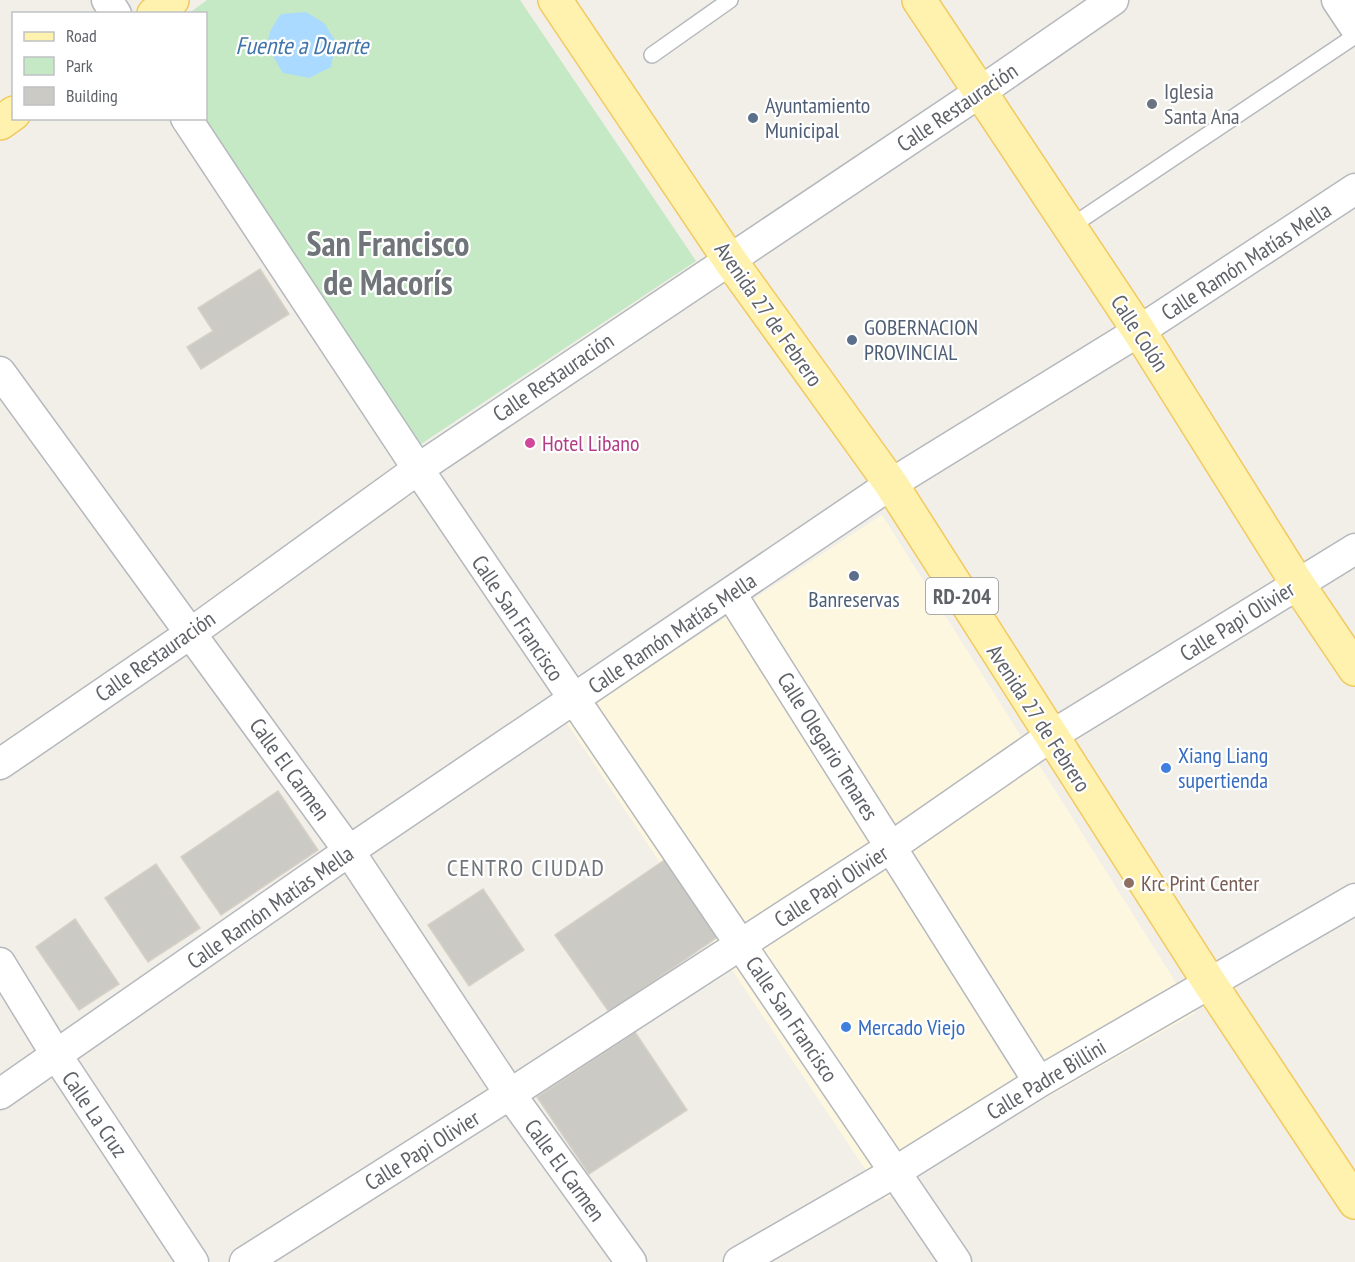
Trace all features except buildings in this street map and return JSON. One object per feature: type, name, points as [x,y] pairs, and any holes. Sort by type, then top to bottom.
[{"type":"main road","points":[[157,12],[172,0]]},
{"type":"main road","name":"Avenida 27 de Febrero","points":[[555,0],[729,259],[891,484],[1209,982],[1355,1202]]},
{"type":"main road","name":"Calle Colón","points":[[919,0],[1139,331],[1297,583],[1355,669]]},
{"type":"street","name":"Calle Restauración","points":[[0,764],[190,633],[417,469],[980,92],[1113,0]]},
{"type":"street","points":[[1337,0],[1355,27]]},
{"type":"street","name":"Calle San Francisco","points":[[187,120],[417,469],[956,1262]]},
{"type":"street","name":"Calle Ramón Matías Mella","points":[[0,1094],[350,851],[891,484],[1139,331],[1355,189]]},
{"type":"street","name":"Calle El Carmen","points":[[0,372],[350,851],[510,1094],[631,1262]]},
{"type":"street","name":"Calle Papi Olivier","points":[[245,1262],[510,1094],[891,847],[1051,736],[1355,549]]},
{"type":"street","name":"Calle Olegario Tenares","points":[[731,594],[1039,1082]]},
{"type":"street","name":"Calle Padre Billini","points":[[739,1262],[895,1172],[1039,1082],[1355,898]]},
{"type":"street","name":"Calle La Cruz","points":[[0,963],[57,1056],[194,1262]]},
{"type":"lane","points":[[652,55],[730,0]]},
{"type":"lane","points":[[1070,227],[1355,36]]},
{"type":"shaded area","points":[[882,515],[1195,1013],[916,1172],[886,1200],[566,722]]},
{"type":"green space","points":[[207,0],[520,0],[696,261],[421,444],[202,120],[207,120],[207,12],[191,12]]},
{"type":"water","name":"Fuente a Duarte","points":[[306,12],[324,23],[336,42],[331,67],[309,78],[283,73],[268,44],[271,31],[281,14]]},
{"type":"place","name":"Iglesia Santa Ana","points":[[1152,104]]},
{"type":"place","name":"Ayuntamiento Municipal","points":[[753,118]]},
{"type":"place","name":"GOBERNACION PROVINCIAL","points":[[852,340]]},
{"type":"place","name":"Hotel Libano","points":[[530,443]]},
{"type":"place","name":"Banreservas","points":[[854,576]]},
{"type":"place","name":"Xiang Liang supertienda","points":[[1166,768]]},
{"type":"place","name":"Krc Print Center","points":[[1129,883]]},
{"type":"place","name":"Mercado Viejo","points":[[846,1027]]},
{"type":"district","name":"San Francisco de Macorís","points":[[388,262]]},
{"type":"district","name":"CENTRO CIUDAD","points":[[526,867]]}]
